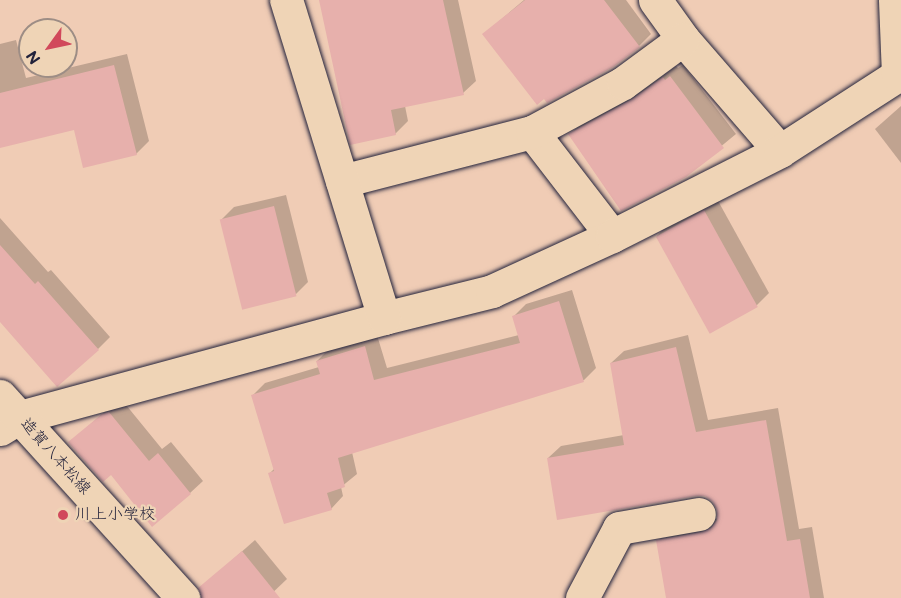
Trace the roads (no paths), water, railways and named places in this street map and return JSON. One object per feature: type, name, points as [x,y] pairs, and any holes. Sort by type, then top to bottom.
[{"type":"street","points":[[286,0],[384,318]]},
{"type":"street","points":[[655,0],[682,39],[780,151]]},
{"type":"street","points":[[7,414],[492,291],[612,236],[780,151],[898,75],[895,0]]},
{"type":"street","points":[[342,181],[532,132],[623,83],[682,39]]},
{"type":"street","points":[[532,132],[612,236]]},
{"type":"street","name":"造賀八本松線","points":[[7,414],[183,598]]},
{"type":"street","points":[[582,598],[619,528],[699,514]]},
{"type":"place","name":"川上小学校","points":[[63,515]]}]
